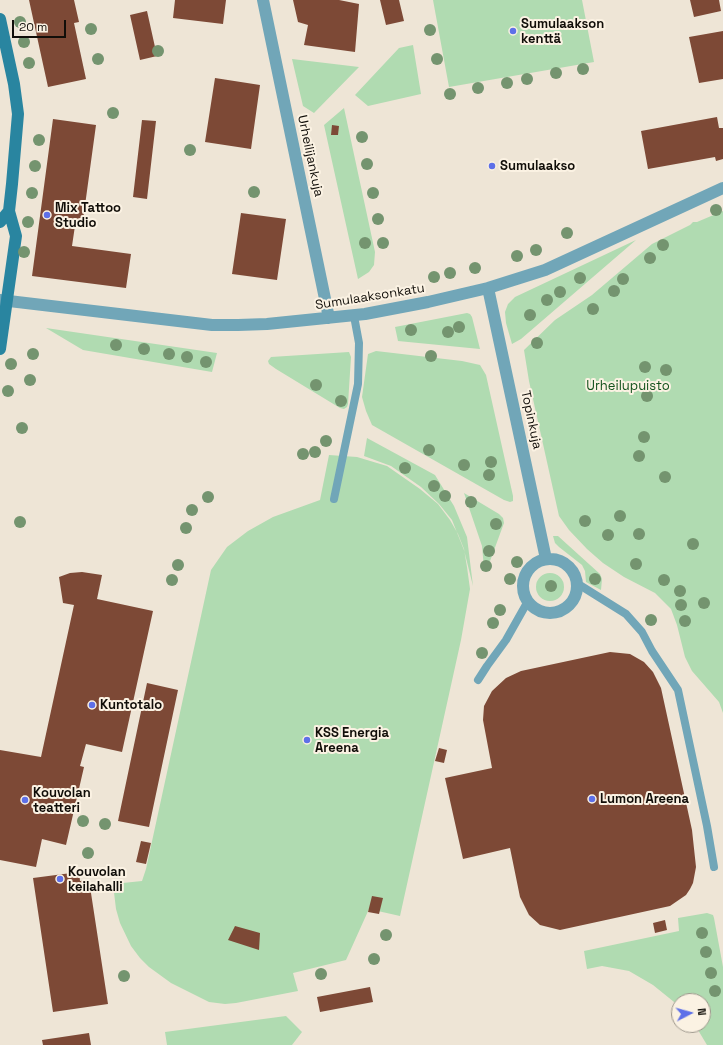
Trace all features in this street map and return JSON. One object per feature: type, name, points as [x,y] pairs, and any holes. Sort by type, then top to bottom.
[{"type":"main road","points":[[0,19],[17,99],[18,114],[9,211],[16,236],[3,300],[0,350]]},
{"type":"main road","points":[[0,222],[9,211]]},
{"type":"street","name":"Urheilijankuja","points":[[264,0],[329,318]]},
{"type":"street","name":"Sumulaaksonkatu","points":[[3,300],[212,325],[267,324],[354,316],[428,302],[488,288],[545,270],[723,188]]},
{"type":"street","name":"Topinkuja","points":[[488,288],[546,559]]},
{"type":"street","points":[[546,559],[559,560],[567,564],[575,575],[578,584],[575,597],[570,604],[563,610],[554,612],[546,612],[536,609],[528,601],[524,593],[524,580],[527,571],[537,562],[546,559]]},
{"type":"lane","points":[[334,499],[358,384],[359,343],[354,316]]},
{"type":"lane","points":[[578,584],[626,614],[642,632],[652,651],[678,690],[707,826],[714,867]]},
{"type":"lane","points":[[478,680],[506,640],[528,601]]},
{"type":"green space","name":"Sumulaakson kenttä","points":[[433,0],[582,0],[594,62],[449,87]]},
{"type":"green space","points":[[413,45],[421,94],[368,106],[355,95],[399,48]]},
{"type":"green space","points":[[292,59],[359,67],[314,113],[303,106]]},
{"type":"green space","points":[[344,108],[375,252],[374,265],[369,272],[358,279],[324,125]]},
{"type":"green space","name":"Urheilupuisto","points":[[723,211],[723,713],[719,702],[692,671],[685,657],[677,625],[671,609],[655,593],[624,577],[603,563],[569,530],[559,516],[529,381],[524,350],[555,320],[592,295],[652,244],[690,225],[693,222],[697,222]]},
{"type":"green space","points":[[636,240],[521,339],[512,344],[506,323],[505,312],[508,304],[515,297]]},
{"type":"green space","points":[[467,313],[472,317],[480,349],[398,341],[395,327]]},
{"type":"green space","points":[[46,328],[217,353],[212,372],[83,350]]},
{"type":"green space","points":[[376,351],[462,361],[480,365],[486,375],[513,501],[510,502],[504,500],[372,425],[362,397],[368,354]]},
{"type":"green space","points":[[349,352],[351,357],[348,404],[344,409],[276,369],[269,364],[268,361],[271,357]]},
{"type":"green space","points":[[367,438],[435,475],[454,506],[467,537],[473,586],[464,550],[452,520],[439,504],[421,487],[391,466],[364,456]]},
{"type":"green space","name":"KSS Energia Areena","points":[[329,455],[357,457],[387,466],[420,489],[438,504],[450,520],[464,549],[470,589],[461,640],[400,916],[369,909],[346,960],[293,973],[298,991],[236,1003],[225,1004],[209,1002],[171,983],[149,967],[140,958],[131,946],[120,923],[116,909],[113,884],[142,881],[146,869],[211,570],[227,547],[248,531],[273,517],[320,500]]},
{"type":"green space","points":[[464,493],[499,514],[503,518],[504,523],[486,572],[484,568],[482,546]]},
{"type":"green space","points":[[553,536],[558,536],[600,574],[602,579],[601,590],[586,582],[585,571],[582,565],[555,543]]},
{"type":"green space","points":[[550,573],[560,577],[564,587],[560,597],[550,601],[540,597],[536,587],[540,577]]},
{"type":"green space","points":[[707,913],[713,915],[723,967],[723,1045],[707,1045],[700,1033],[711,1033],[711,993],[671,993],[671,1000],[653,985],[629,971],[602,966],[587,969],[584,951],[679,931],[678,918]]},
{"type":"green space","points":[[286,1016],[302,1032],[292,1045],[167,1045],[165,1032]]},
{"type":"building","points":[[29,0],[74,0],[79,22],[74,23],[86,79],[48,87]]},
{"type":"building","points":[[175,0],[226,0],[223,24],[173,18]]},
{"type":"building","points":[[293,0],[339,0],[359,4],[355,52],[304,45],[308,25],[298,22]]},
{"type":"building","points":[[380,0],[399,0],[404,21],[386,25]]},
{"type":"building","points":[[690,0],[719,0],[721,11],[694,17]]},
{"type":"building","points":[[147,11],[157,56],[140,60],[130,15]]},
{"type":"building","points":[[723,31],[723,79],[699,83],[689,37]]},
{"type":"building","points":[[215,78],[260,85],[251,149],[205,142]]},
{"type":"building","points":[[717,117],[719,128],[723,128],[723,159],[716,161],[715,157],[648,169],[641,131]]},
{"type":"building","points":[[53,119],[96,125],[83,220],[76,219],[72,246],[131,254],[126,288],[32,276]]},
{"type":"building","points":[[142,120],[156,121],[147,199],[133,197]]},
{"type":"building","points":[[332,125],[339,126],[338,135],[331,135]]},
{"type":"building","points":[[241,213],[286,219],[277,280],[232,274]]},
{"type":"building","name":"Kuntotalo","points":[[82,572],[102,575],[97,599],[153,611],[122,752],[86,744],[80,766],[84,767],[66,845],[42,839],[36,867],[0,860],[0,750],[41,757],[74,605],[63,603],[59,577],[70,573]]},
{"type":"building","name":"Lumon Areena","points":[[610,652],[630,654],[644,662],[653,672],[661,688],[692,830],[696,867],[693,883],[686,895],[670,906],[560,930],[540,925],[529,915],[520,897],[510,848],[463,859],[445,778],[492,768],[483,720],[484,706],[492,691],[506,678],[521,671]]},
{"type":"building","points":[[147,683],[178,690],[149,827],[118,821]]},
{"type":"building","points":[[439,748],[447,750],[444,763],[435,761]]},
{"type":"building","points":[[141,841],[151,843],[146,864],[136,862]]},
{"type":"building","points":[[79,872],[80,881],[89,880],[108,1004],[53,1012],[33,878]]},
{"type":"building","points":[[372,896],[383,898],[379,914],[368,912]]},
{"type":"building","points":[[665,920],[667,930],[655,933],[653,923]]},
{"type":"building","points":[[235,926],[260,933],[259,950],[228,940]]},
{"type":"building","points":[[370,987],[373,1002],[320,1012],[317,997]]},
{"type":"building","points":[[89,1033],[91,1045],[43,1045],[42,1040]]},
{"type":"place","name":"Sumulaakson kenttä","points":[[513,31]]},
{"type":"place","name":"Sumulaakso","points":[[492,166]]},
{"type":"place","name":"Mix Tattoo Studio","points":[[47,215]]},
{"type":"place","name":"Kuntotalo","points":[[92,705]]},
{"type":"place","name":"KSS Energia Areena","points":[[307,740]]},
{"type":"place","name":"Lumon Areena","points":[[592,799]]},
{"type":"place","name":"Kouvolan teatteri","points":[[25,800]]},
{"type":"place","name":"Kouvolan keilahalli","points":[[60,879]]}]
